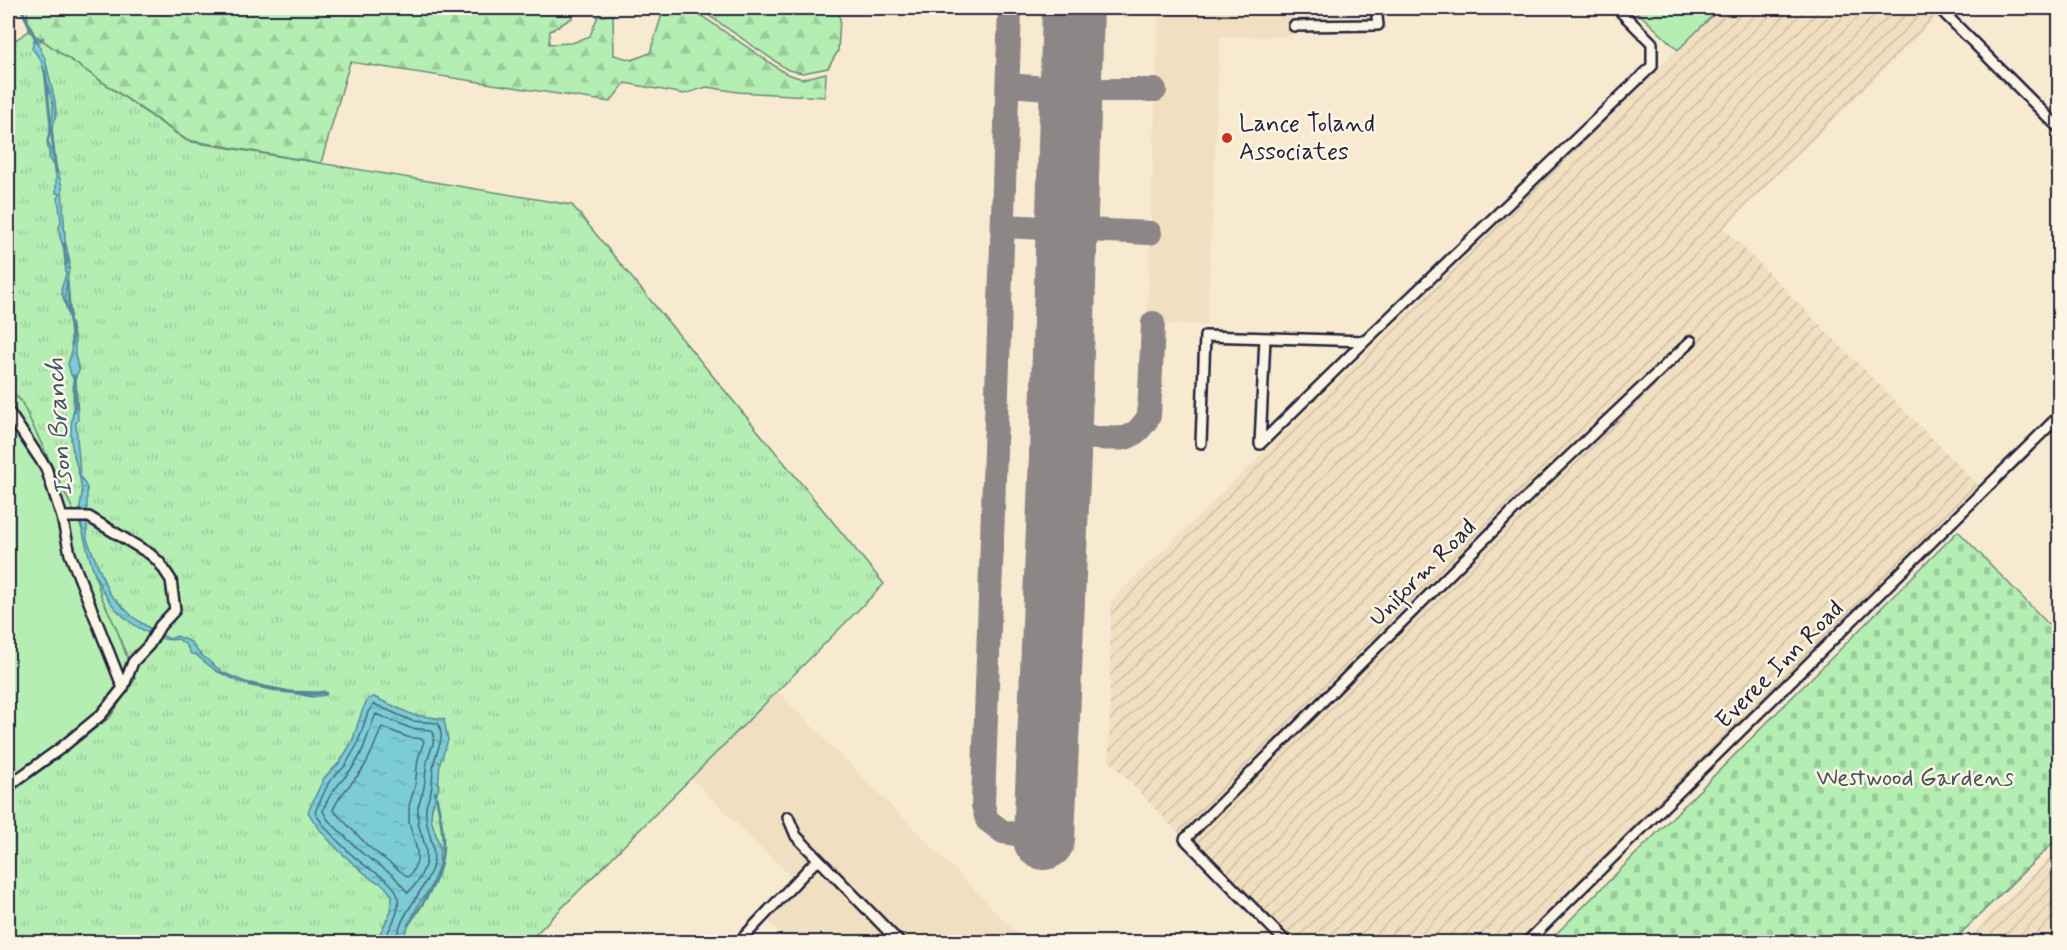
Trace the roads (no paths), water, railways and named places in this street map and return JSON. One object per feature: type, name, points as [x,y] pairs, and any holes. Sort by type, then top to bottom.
[{"type":"street","points":[[1294,26],[1378,25],[1376,8]]},
{"type":"street","points":[[1265,338],[1260,444],[1652,66],[1652,43],[1617,8]]},
{"type":"street","points":[[1940,8],[2060,129]]},
{"type":"street","points":[[1201,443],[1205,336],[1365,341]]},
{"type":"street","name":"Uniform Road","points":[[1286,942],[1185,839],[1537,487],[1691,341]]},
{"type":"street","points":[[8,411],[46,468],[62,517],[70,554],[123,688]]},
{"type":"street","name":"Everee Inn Road","points":[[1527,942],[2060,415]]},
{"type":"street","points":[[8,786],[100,715],[123,688],[133,662],[175,610],[171,580],[150,554],[89,517],[62,517]]},
{"type":"street","points":[[788,817],[796,836],[899,942]]},
{"type":"street","points":[[739,942],[812,865],[819,861]]},
{"type":"water","points":[[43,38],[38,44],[45,59],[55,101],[56,116],[48,141],[62,186],[65,240],[70,263],[65,294],[75,340],[75,355],[80,369],[76,376],[78,420],[76,423],[80,475],[87,488],[87,539],[109,593],[134,618],[157,633],[170,639],[177,636],[191,642],[198,652],[222,672],[245,682],[310,695],[324,691],[326,695],[312,697],[240,682],[216,671],[195,654],[191,654],[186,645],[178,639],[169,640],[155,636],[128,620],[115,608],[98,582],[80,519],[81,481],[71,439],[76,406],[76,382],[68,364],[72,338],[61,290],[66,274],[65,263],[68,263],[68,260],[60,237],[61,221],[58,198],[60,194],[56,193],[56,168],[50,159],[47,142],[53,104],[41,60],[32,48],[34,40]]},
{"type":"water","points":[[374,697],[413,715],[444,719],[448,740],[440,763],[438,790],[431,819],[440,847],[439,865],[430,889],[419,903],[401,942],[376,942],[391,911],[392,895],[383,885],[374,881],[338,850],[321,832],[308,812],[324,778],[340,762],[352,742],[368,699]]},
{"type":"waterway","name":"Ison Branch","points":[[21,8],[37,42]]},
{"type":"waterway","name":"Ison Branch","points":[[45,71],[56,172]]},
{"type":"waterway","name":"Ison Branch","points":[[64,244],[66,265]]},
{"type":"waterway","name":"Ison Branch","points":[[67,280],[70,316]]},
{"type":"waterway","name":"Ison Branch","points":[[71,325],[72,345]]},
{"type":"waterway","name":"Ison Branch","points":[[74,376],[74,411]]},
{"type":"waterway","name":"Ison Branch","points":[[250,685],[286,692],[326,693]]},
{"type":"waterway","name":"Ison Branch","points":[[408,925],[430,891],[441,862],[442,832],[435,792]]},
{"type":"place","name":"Lance Toland Associates","points":[[1227,138]]},
{"type":"park label","name":"Westwood Gardens","points":[[1915,778]]}]
